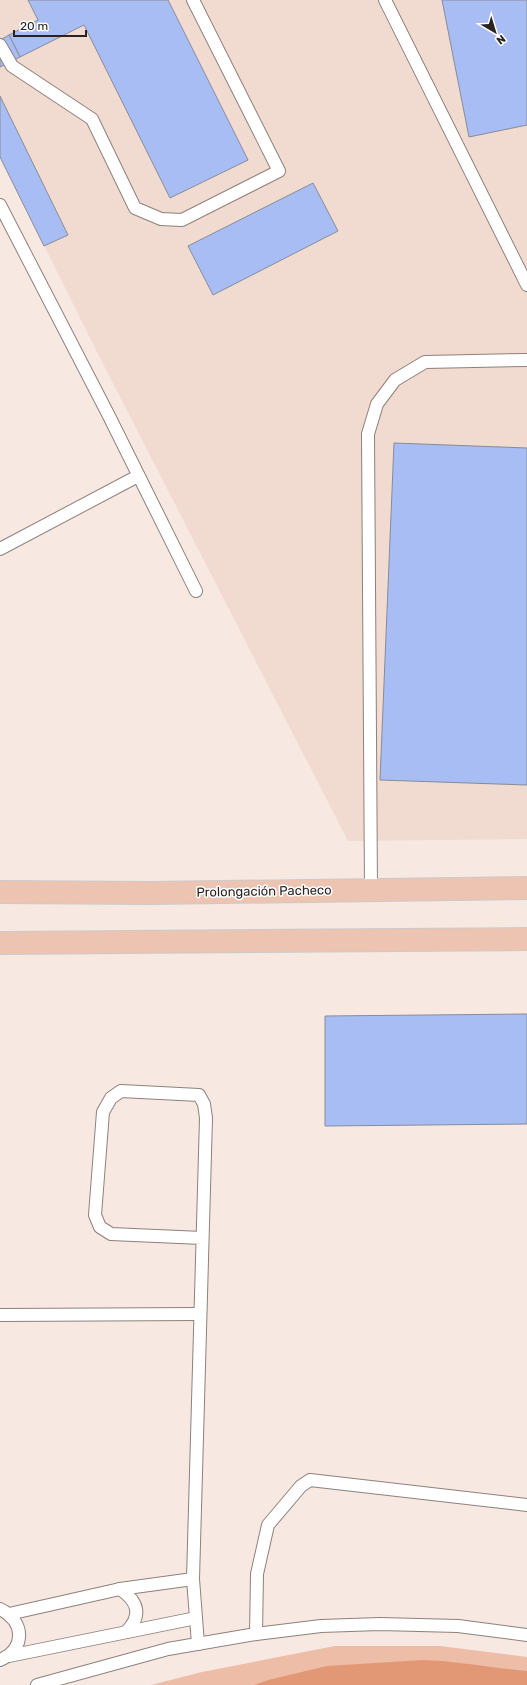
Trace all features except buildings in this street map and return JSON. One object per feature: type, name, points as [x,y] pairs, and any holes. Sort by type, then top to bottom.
[{"type":"main road","name":"Prolongación Pacheco","points":[[0,892],[151,893],[527,888]]},
{"type":"main road","points":[[0,943],[527,939]]},
{"type":"lane","points":[[0,45],[12,66],[92,119],[135,208],[161,219],[182,220],[279,171],[192,0]]},
{"type":"lane","points":[[385,0],[527,285]]},
{"type":"lane","points":[[0,205],[196,591]]},
{"type":"lane","points":[[371,889],[368,434],[377,404],[395,380],[425,362],[527,360]]},
{"type":"lane","points":[[0,550],[138,476]]},
{"type":"lane","points":[[198,1644],[193,1579],[206,1118],[204,1104],[199,1095],[121,1091],[111,1098],[103,1112],[95,1215],[100,1228],[111,1234],[202,1238]]},
{"type":"lane","points":[[0,1315],[200,1314]]},
{"type":"lane","points":[[256,1634],[257,1574],[268,1525],[301,1486],[310,1480],[527,1505]]},
{"type":"lane","points":[[4,1611],[120,1589],[193,1579]]},
{"type":"lane","points":[[120,1589],[130,1595],[135,1604],[137,1615],[134,1624],[126,1632]]},
{"type":"lane","points":[[4,1611],[17,1623],[19,1635],[17,1647],[4,1658]]},
{"type":"lane","points":[[4,1658],[196,1618]]},
{"type":"lane","points":[[37,1685],[168,1649],[256,1634],[322,1626],[380,1624],[458,1626],[527,1635]]},
{"type":"shaded area","points":[[0,0],[527,0],[527,839],[348,841],[99,356],[0,157]]},
{"type":"shaded area","points":[[335,1646],[440,1646],[527,1657],[527,1685],[151,1685],[202,1672]]},
{"type":"shaded area","points":[[422,1660],[527,1671],[527,1685],[254,1685],[268,1680],[327,1666]]}]
